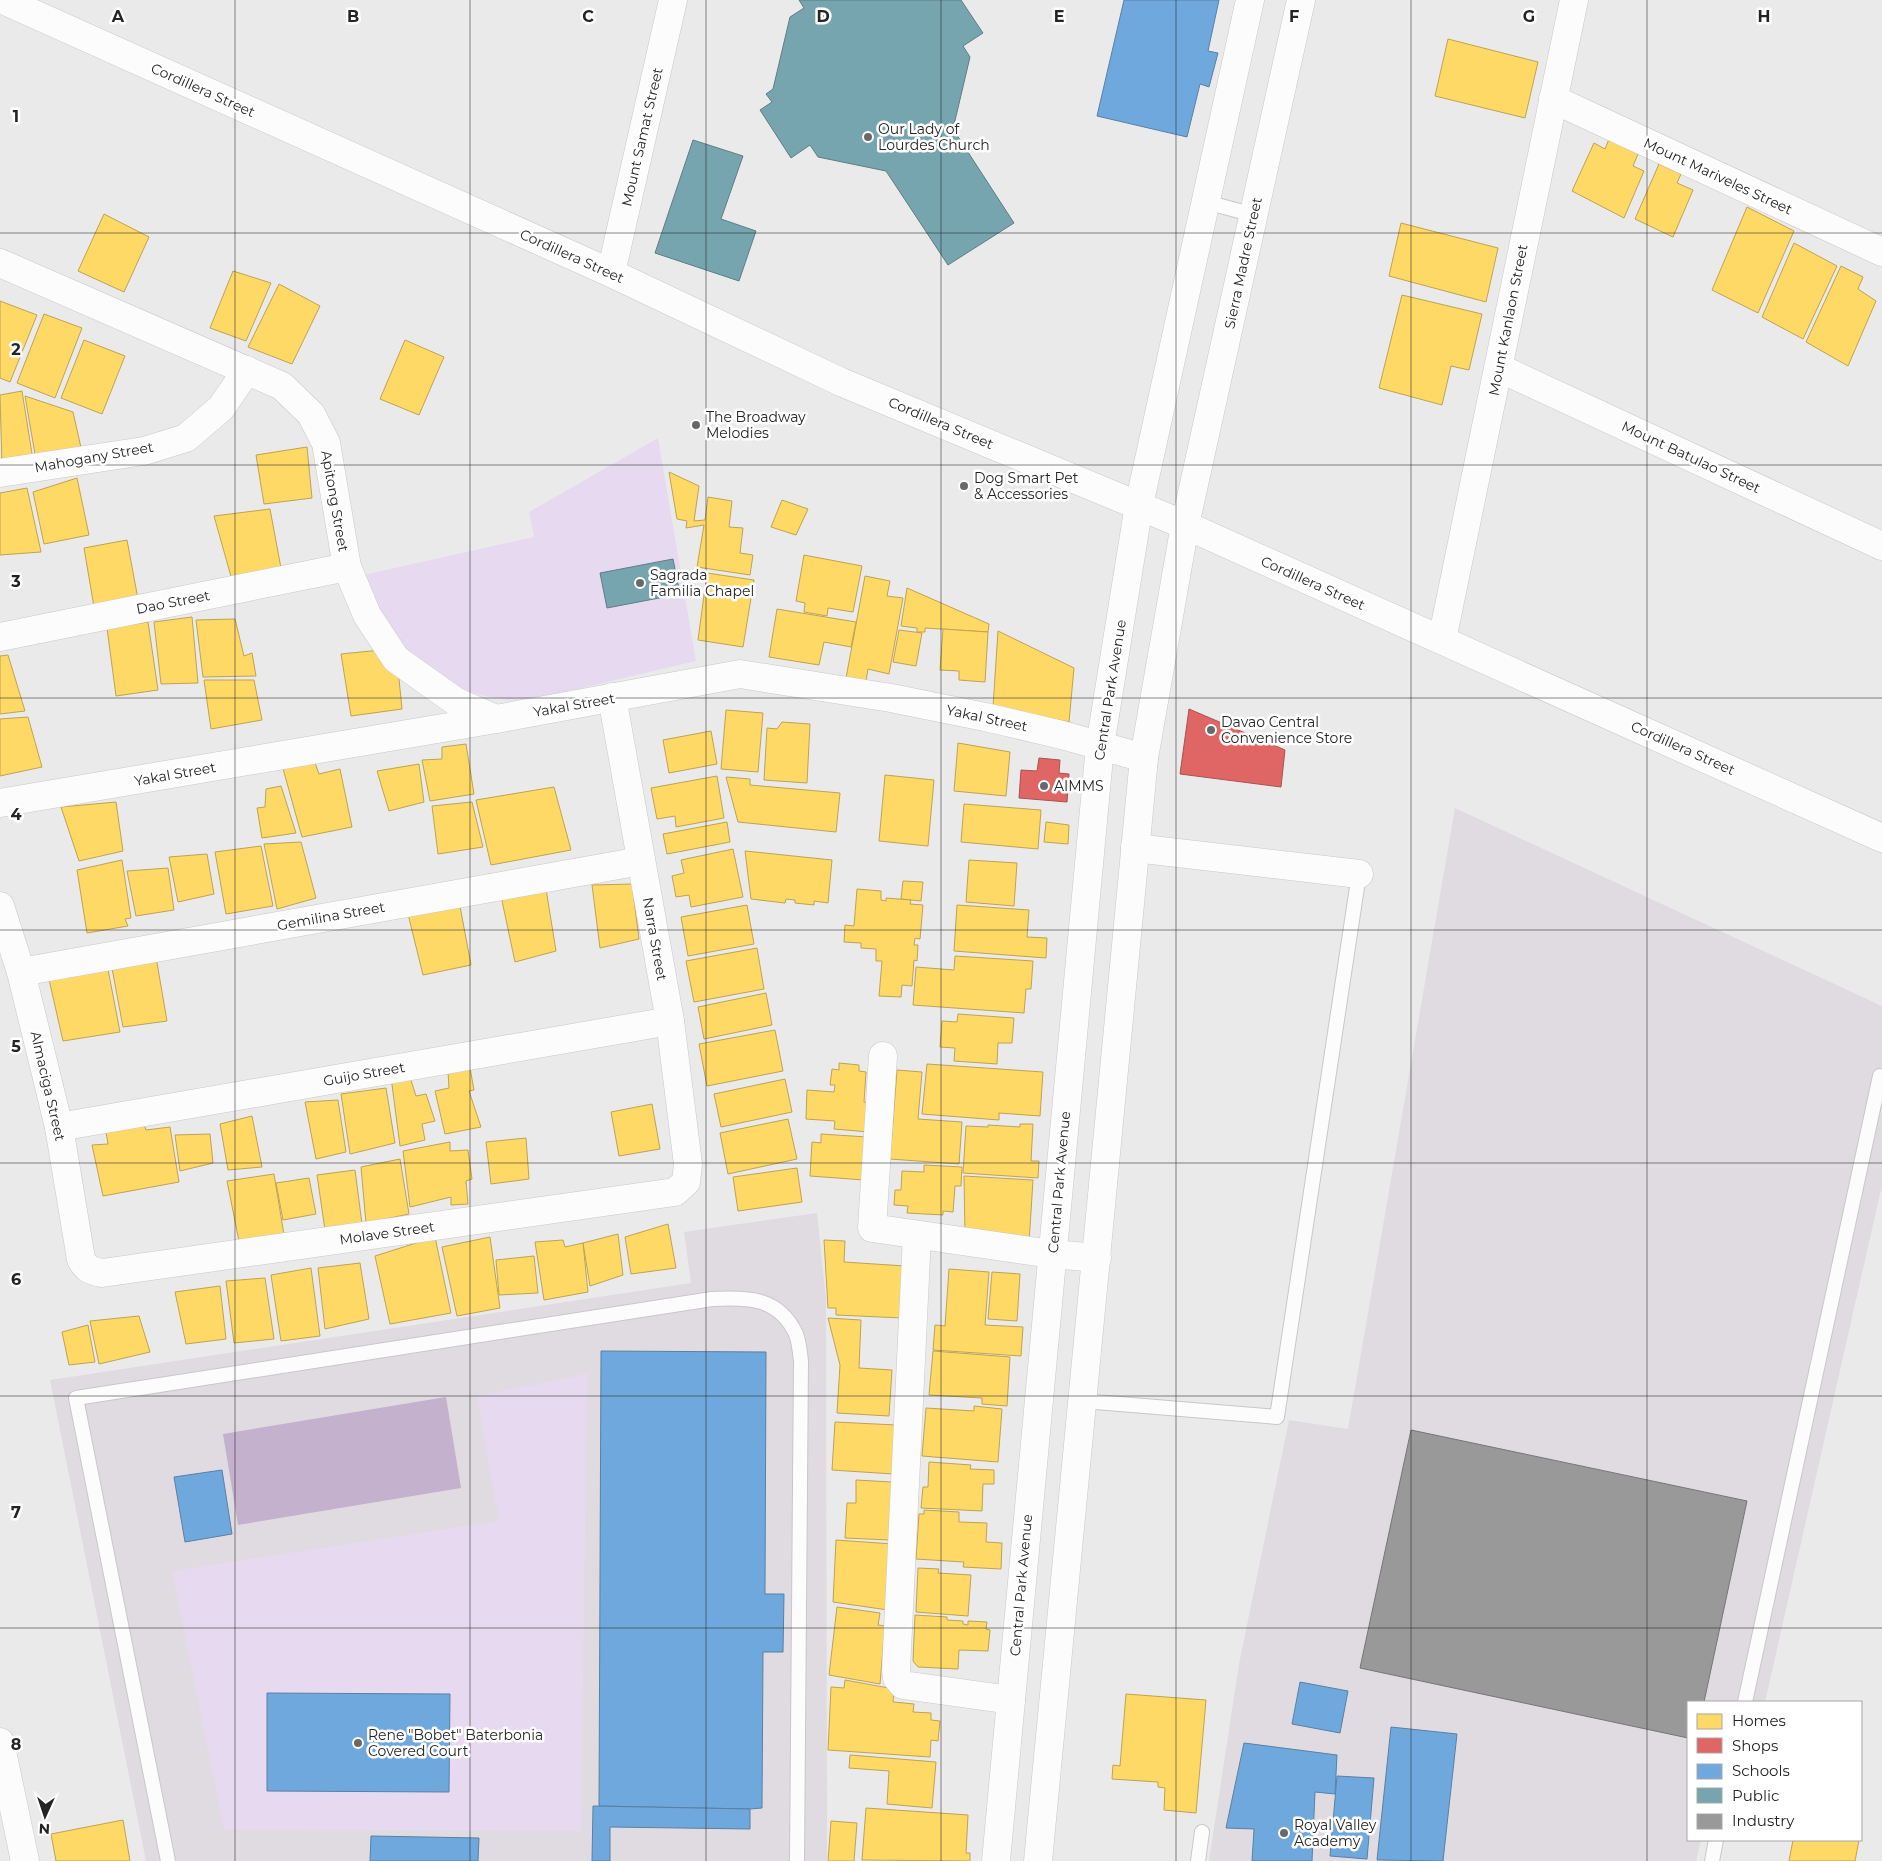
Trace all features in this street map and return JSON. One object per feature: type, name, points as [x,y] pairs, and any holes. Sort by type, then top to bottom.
[{"type":"street","name":"Cordillera Street","points":[[4,0],[611,273],[841,382],[1185,525],[1882,838]]},
{"type":"street","points":[[1139,505],[1250,0]]},
{"type":"street","name":"Sierra Madre Street","points":[[1185,525],[1301,0]]},
{"type":"street","name":"Mount Kanlaon Street","points":[[1442,640],[1574,0]]},
{"type":"street","name":"Mount Samat Street","points":[[611,273],[667,2]]},
{"type":"street","name":"Mount Mariveles Street","points":[[1553,99],[1882,252]]},
{"type":"street","name":"Apitong Street","points":[[0,263],[282,386],[311,414],[326,443],[347,567],[367,615],[396,658],[455,701],[496,719]]},
{"type":"street","name":"Mount Batulao Street","points":[[1499,368],[1882,546]]},
{"type":"street","name":"Mahogany Street","points":[[0,473],[144,451],[186,438],[221,408],[247,370]]},
{"type":"street","name":"Central Park Avenue","points":[[996,1861],[1100,746],[1139,505]]},
{"type":"street","points":[[1038,1861],[1144,758],[1185,525]]},
{"type":"street","name":"Dao Street","points":[[0,637],[347,567]]},
{"type":"street","name":"Yakal Street","points":[[0,804],[496,719],[740,674],[874,695],[985,716],[1144,758]]},
{"type":"street","name":"Narra Street","points":[[612,698],[670,1021],[688,1164],[686,1182]]},
{"type":"street","points":[[1136,848],[1359,874]]},
{"type":"street","name":"Gemilina Street","points":[[21,972],[641,861]]},
{"type":"street","name":"Almaciga Street","points":[[0,906],[21,972],[59,1127],[81,1260],[85,1268]]},
{"type":"street","name":"Guijo Street","points":[[59,1127],[670,1021]]},
{"type":"street","points":[[883,1056],[872,1228],[1052,1254],[1097,1258]]},
{"type":"street","name":"Molave Street","points":[[85,1268],[102,1273],[670,1194],[676,1192],[686,1182]]},
{"type":"street","points":[[917,1236],[896,1660],[897,1678],[903,1685],[1010,1700]]},
{"type":"street","points":[[0,1742],[25,1861]]},
{"type":"lane","points":[[1206,202],[1254,215]]},
{"type":"lane","points":[[1083,1401],[1277,1417],[1359,874]]},
{"type":"lane","points":[[1745,1701],[1880,1076]]},
{"type":"lane","points":[[168,1861],[76,1398],[702,1301],[741,1297],[768,1303],[786,1317],[797,1335],[801,1361],[797,1861]]},
{"type":"lane","points":[[1198,1861],[1202,1832]]},
{"type":"lane","points":[[1712,1861],[1716,1841]]},
{"type":"shaded area","points":[[658,438],[696,661],[539,698],[508,700],[480,695],[449,683],[421,663],[385,627],[359,576],[534,537],[529,512]]},
{"type":"shaded area","points":[[1455,808],[1882,1006],[1882,1185],[1765,1701],[1687,1701],[1687,1841],[1701,1841],[1696,1861],[1209,1861],[1239,1664],[1289,1420],[1348,1429]]},
{"type":"shaded area","points":[[817,1213],[826,1299],[827,1861],[146,1861],[50,1380],[691,1283],[684,1232]]},
{"type":"shaded area","points":[[587,1374],[581,1831],[224,1830],[172,1571],[499,1521],[477,1396]]},
{"type":"shaded area","points":[[446,1397],[461,1488],[238,1525],[223,1434]]},
{"type":"building: Homes","points":[[1448,39],[1538,62],[1525,118],[1435,96]]},
{"type":"building: Homes","points":[[1609,139],[1638,154],[1633,166],[1644,171],[1624,218],[1572,191],[1594,143],[1605,149]]},
{"type":"building: Homes","points":[[1659,164],[1681,174],[1677,183],[1693,190],[1673,237],[1635,219]]},
{"type":"building: Homes","points":[[1747,207],[1794,231],[1758,313],[1712,290]]},
{"type":"building: Homes","points":[[104,214],[149,237],[124,292],[78,271]]},
{"type":"building: Homes","points":[[1401,223],[1498,248],[1486,302],[1389,276]]},
{"type":"building: Homes","points":[[1794,243],[1837,266],[1803,339],[1762,317]]},
{"type":"building: Homes","points":[[1841,266],[1863,277],[1858,289],[1876,301],[1848,366],[1806,342]]},
{"type":"building: Homes","points":[[233,271],[271,283],[246,341],[210,328]]},
{"type":"building: Homes","points":[[279,284],[320,306],[292,364],[248,347]]},
{"type":"building: Homes","points":[[1402,295],[1482,314],[1469,370],[1451,366],[1442,405],[1379,388]]},
{"type":"building: Homes","points":[[0,301],[37,315],[10,382],[0,378]]},
{"type":"building: Homes","points":[[44,314],[82,328],[55,398],[17,383]]},
{"type":"building: Homes","points":[[84,340],[125,356],[102,414],[61,398]]},
{"type":"building: Homes","points":[[405,340],[444,357],[419,415],[380,399]]},
{"type":"building: Homes","points":[[22,391],[33,460],[2,466],[0,395]]},
{"type":"building: Homes","points":[[25,396],[73,412],[82,452],[36,460]]},
{"type":"building: Homes","points":[[307,447],[312,498],[264,504],[256,455]]},
{"type":"building: Homes","points":[[669,472],[699,486],[694,521],[705,520],[708,497],[732,501],[729,527],[743,528],[740,553],[753,555],[750,575],[697,567],[704,525],[686,528],[687,521],[677,519]]},
{"type":"building: Homes","points":[[77,478],[89,535],[44,544],[33,492]]},
{"type":"building: Homes","points":[[27,488],[41,552],[0,555],[0,493]]},
{"type":"building: Homes","points":[[782,500],[808,509],[796,535],[771,527]]},
{"type":"building: Homes","points":[[270,509],[281,568],[232,580],[214,516]]},
{"type":"building: Homes","points":[[127,540],[138,599],[94,607],[84,548]]},
{"type":"building: Homes","points":[[804,555],[862,566],[853,612],[828,608],[827,616],[804,612],[805,603],[796,601]]},
{"type":"building: Homes","points":[[707,573],[754,580],[743,647],[698,640]]},
{"type":"building: Homes","points":[[865,576],[890,581],[887,596],[903,598],[889,674],[868,669],[866,681],[846,678]]},
{"type":"building: Homes","points":[[907,588],[989,624],[988,632],[925,628],[925,632],[917,632],[917,628],[901,626]]},
{"type":"building: Homes","points":[[777,609],[856,622],[851,647],[824,642],[819,665],[769,657]]},
{"type":"building: Homes","points":[[192,617],[198,683],[161,684],[154,622]]},
{"type":"building: Homes","points":[[235,619],[244,656],[252,653],[256,676],[203,677],[196,620]]},
{"type":"building: Homes","points":[[148,622],[158,690],[116,696],[107,628]]},
{"type":"building: Homes","points":[[943,629],[988,632],[985,682],[959,680],[959,671],[940,670]]},
{"type":"building: Homes","points":[[899,630],[922,633],[916,666],[893,662]]},
{"type":"building: Homes","points":[[998,631],[1074,668],[1069,722],[993,707]]},
{"type":"building: Homes","points":[[381,650],[398,669],[402,709],[351,716],[341,654]]},
{"type":"building: Homes","points":[[8,655],[25,711],[0,714],[0,656]]},
{"type":"building: Homes","points":[[204,680],[254,680],[262,720],[211,729]]},
{"type":"building: Homes","points":[[726,710],[763,713],[758,772],[721,769]]},
{"type":"building: Homes","points":[[28,717],[42,767],[0,776],[0,719]]},
{"type":"building: Homes","points":[[782,722],[810,724],[807,783],[764,780],[767,728],[777,729]]},
{"type":"building: Homes","points":[[711,731],[717,764],[669,773],[663,740]]},
{"type":"building: Homes","points":[[958,743],[1010,752],[1006,796],[954,791]]},
{"type":"building: Homes","points":[[466,744],[474,794],[430,801],[422,760],[442,759],[442,747]]},
{"type":"building: Homes","points":[[314,760],[319,774],[340,769],[352,827],[302,837],[282,765]]},
{"type":"building: Homes","points":[[419,764],[424,802],[389,811],[377,771]]},
{"type":"building: Homes","points":[[885,775],[934,780],[928,846],[879,841]]},
{"type":"building: Homes","points":[[717,776],[724,818],[676,827],[675,816],[657,819],[651,788]]},
{"type":"building: Homes","points":[[726,777],[750,779],[750,785],[840,793],[836,832],[738,822]]},
{"type":"building: Homes","points":[[281,786],[296,833],[262,838],[257,808],[265,807],[266,789]]},
{"type":"building: Homes","points":[[554,787],[571,850],[491,865],[476,800]]},
{"type":"building: Homes","points":[[116,802],[123,851],[79,861],[61,807]]},
{"type":"building: Homes","points":[[472,802],[483,847],[438,854],[432,806]]},
{"type":"building: Homes","points":[[964,804],[1041,810],[1038,849],[961,842]]},
{"type":"building: Homes","points":[[727,822],[730,842],[667,854],[663,834]]},
{"type":"building: Homes","points":[[1046,822],[1069,825],[1068,844],[1044,842]]},
{"type":"building: Homes","points":[[301,842],[316,898],[277,909],[264,844]]},
{"type":"building: Homes","points":[[261,846],[273,906],[226,914],[215,852]]},
{"type":"building: Homes","points":[[733,849],[743,897],[691,907],[689,895],[676,897],[672,876],[684,873],[681,860]]},
{"type":"building: Homes","points":[[745,851],[832,860],[828,903],[814,901],[814,905],[795,903],[795,900],[786,899],[785,903],[751,899]]},
{"type":"building: Homes","points":[[207,854],[214,894],[178,902],[169,857]]},
{"type":"building: Homes","points":[[122,860],[131,918],[125,919],[128,926],[87,933],[77,870]]},
{"type":"building: Homes","points":[[969,860],[1017,863],[1014,906],[966,902]]},
{"type":"building: Homes","points":[[168,868],[174,910],[136,916],[127,871]]},
{"type":"building: Homes","points":[[903,881],[923,882],[921,901],[901,899]]},
{"type":"building: Homes","points":[[632,884],[639,939],[600,948],[592,885]]},
{"type":"building: Homes","points":[[546,889],[556,951],[515,962],[501,896]]},
{"type":"building: Homes","points":[[857,889],[881,891],[881,900],[886,901],[886,898],[911,900],[910,904],[923,905],[920,939],[915,938],[914,945],[918,945],[917,961],[914,960],[912,986],[902,985],[901,997],[879,996],[882,961],[876,961],[876,949],[861,948],[861,943],[844,942],[845,925],[854,926]]},
{"type":"building: Homes","points":[[459,901],[471,965],[423,975],[407,910]]},
{"type":"building: Homes","points":[[747,905],[754,944],[688,956],[681,917]]},
{"type":"building: Homes","points":[[957,905],[1029,910],[1027,937],[1047,938],[1046,958],[954,951]]},
{"type":"building: Homes","points":[[757,948],[764,989],[694,1002],[686,961]]},
{"type":"building: Homes","points":[[955,956],[1033,961],[1031,989],[1026,989],[1024,1013],[913,1005],[916,967],[954,970]]},
{"type":"building: Homes","points":[[156,957],[167,1021],[123,1027],[111,963]]},
{"type":"building: Homes","points":[[107,964],[120,1032],[63,1041],[48,975]]},
{"type":"building: Homes","points":[[766,993],[772,1025],[704,1039],[698,1007]]},
{"type":"building: Homes","points":[[958,1014],[1014,1018],[1012,1043],[998,1043],[997,1064],[954,1061],[955,1048],[940,1047],[942,1021],[957,1022]]},
{"type":"building: Homes","points":[[775,1030],[783,1071],[707,1086],[699,1044]]},
{"type":"building: Homes","points":[[839,1063],[859,1065],[859,1071],[866,1072],[864,1102],[871,1103],[869,1132],[834,1129],[835,1121],[806,1119],[807,1090],[834,1092],[835,1085],[830,1085],[832,1069],[839,1070]]},
{"type":"building: Homes","points":[[927,1064],[1043,1072],[1040,1116],[999,1113],[999,1120],[922,1114]]},
{"type":"building: Homes","points":[[470,1068],[474,1090],[469,1091],[481,1127],[445,1134],[435,1091],[449,1088],[448,1072]]},
{"type":"building: Homes","points":[[897,1070],[922,1072],[918,1119],[962,1122],[959,1164],[890,1159]]},
{"type":"building: Homes","points":[[409,1074],[416,1096],[426,1094],[435,1121],[422,1124],[425,1140],[400,1146],[391,1077]]},
{"type":"building: Homes","points":[[785,1079],[792,1112],[721,1127],[714,1094]]},
{"type":"building: Homes","points":[[386,1088],[395,1143],[350,1154],[341,1094]]},
{"type":"building: Homes","points":[[338,1100],[346,1152],[316,1159],[305,1102]]},
{"type":"building: Homes","points":[[652,1104],[660,1149],[619,1156],[611,1112]]},
{"type":"building: Homes","points":[[252,1116],[262,1167],[228,1170],[220,1124]]},
{"type":"building: Homes","points":[[142,1118],[146,1130],[170,1127],[179,1182],[103,1196],[92,1145],[108,1144],[106,1132]]},
{"type":"building: Homes","points":[[788,1119],[797,1159],[728,1174],[720,1133]]},
{"type":"building: Homes","points":[[1020,1124],[1033,1124],[1031,1161],[1039,1161],[1038,1178],[963,1173],[966,1126],[1020,1127]]},
{"type":"building: Homes","points":[[210,1134],[213,1163],[180,1171],[175,1135]]},
{"type":"building: Homes","points":[[821,1134],[867,1137],[864,1180],[810,1176],[812,1142],[821,1143]]},
{"type":"building: Homes","points":[[526,1138],[529,1179],[491,1184],[486,1142]]},
{"type":"building: Homes","points":[[450,1142],[450,1151],[468,1150],[472,1179],[466,1181],[468,1204],[451,1205],[451,1197],[410,1207],[403,1151]]},
{"type":"building: Homes","points":[[400,1159],[409,1214],[366,1223],[361,1167]]},
{"type":"building: Homes","points":[[924,1165],[962,1167],[961,1186],[955,1186],[953,1212],[943,1211],[943,1215],[907,1213],[908,1206],[894,1205],[895,1190],[901,1190],[902,1171],[924,1172]]},
{"type":"building: Homes","points":[[797,1168],[802,1202],[738,1211],[733,1177]]},
{"type":"building: Homes","points":[[355,1170],[362,1224],[325,1230],[317,1175]]},
{"type":"building: Homes","points":[[274,1174],[285,1241],[240,1246],[227,1181]]},
{"type":"building: Homes","points":[[964,1176],[1033,1180],[1029,1243],[965,1232]]},
{"type":"building: Homes","points":[[309,1178],[316,1214],[283,1220],[276,1183]]},
{"type":"building: Homes","points":[[668,1224],[676,1268],[631,1274],[625,1237]]},
{"type":"building: Homes","points":[[618,1234],[623,1275],[590,1286],[583,1243]]},
{"type":"building: Homes","points":[[435,1237],[451,1313],[390,1324],[375,1256]]},
{"type":"building: Homes","points":[[490,1237],[500,1308],[457,1316],[442,1247]]},
{"type":"building: Homes","points":[[563,1240],[565,1247],[583,1243],[588,1292],[544,1300],[535,1242]]},
{"type":"building: Homes","points":[[824,1240],[845,1241],[844,1262],[905,1266],[902,1318],[836,1315],[836,1308],[828,1308]]},
{"type":"building: Homes","points":[[534,1256],[538,1293],[499,1295],[496,1260]]},
{"type":"building: Homes","points":[[360,1263],[369,1319],[325,1329],[318,1268]]},
{"type":"building: Homes","points":[[311,1268],[320,1336],[281,1341],[271,1275]]},
{"type":"building: Homes","points":[[949,1269],[989,1272],[985,1325],[1023,1327],[1021,1356],[933,1350],[935,1325],[945,1326]]},
{"type":"building: Homes","points":[[992,1272],[1020,1274],[1017,1321],[988,1319]]},
{"type":"building: Homes","points":[[265,1278],[274,1339],[234,1343],[226,1281]]},
{"type":"building: Homes","points":[[220,1286],[226,1339],[186,1344],[175,1292]]},
{"type":"building: Homes","points":[[139,1316],[150,1352],[99,1364],[90,1321]]},
{"type":"building: Homes","points":[[828,1318],[861,1320],[859,1368],[892,1370],[889,1416],[837,1413],[840,1365]]},
{"type":"building: Homes","points":[[88,1325],[95,1362],[69,1365],[62,1332]]},
{"type":"building: Homes","points":[[933,1351],[1010,1357],[1007,1406],[982,1404],[982,1398],[929,1395]]},
{"type":"building: Homes","points":[[974,1406],[1002,1409],[998,1462],[922,1456],[926,1408],[974,1411]]},
{"type":"building: Homes","points":[[835,1422],[896,1425],[893,1474],[832,1470]]},
{"type":"building: Homes","points":[[929,1462],[971,1465],[970,1469],[994,1470],[994,1484],[983,1484],[982,1511],[921,1508],[923,1487],[928,1487]]},
{"type":"building: Homes","points":[[856,1480],[892,1482],[890,1540],[845,1538],[847,1503],[856,1503]]},
{"type":"building: Homes","points":[[924,1510],[959,1512],[959,1522],[987,1523],[986,1542],[1002,1543],[1001,1569],[963,1567],[964,1562],[916,1559],[919,1514],[924,1514]]},
{"type":"building: Homes","points":[[836,1540],[893,1544],[888,1610],[833,1602]]},
{"type":"building: Homes","points":[[918,1568],[939,1569],[938,1573],[971,1575],[968,1616],[916,1612]]},
{"type":"building: Homes","points":[[837,1607],[880,1613],[878,1625],[885,1626],[880,1684],[829,1675]]},
{"type":"building: Homes","points":[[915,1615],[947,1617],[947,1620],[963,1621],[963,1624],[968,1625],[968,1621],[987,1622],[986,1629],[990,1630],[988,1651],[959,1650],[958,1669],[918,1667],[913,1661]]},
{"type":"building: Homes","points":[[845,1680],[894,1689],[893,1702],[914,1704],[913,1712],[931,1713],[931,1720],[940,1721],[938,1741],[931,1740],[930,1757],[828,1750],[831,1687],[844,1688]]},
{"type":"building: Homes","points":[[1126,1694],[1206,1700],[1196,1813],[1164,1810],[1165,1788],[1158,1787],[1158,1782],[1112,1779],[1113,1765],[1120,1766]]},
{"type":"building: Homes","points":[[850,1755],[936,1762],[932,1808],[887,1804],[889,1771],[849,1768]]},
{"type":"building: Homes","points":[[866,1808],[968,1815],[966,1853],[970,1853],[970,1861],[862,1860]]},
{"type":"building: Homes","points":[[123,1820],[130,1861],[56,1861],[51,1834]]},
{"type":"building: Homes","points":[[831,1821],[857,1823],[854,1861],[828,1861]]},
{"type":"building: Homes","points":[[1793,1841],[1859,1841],[1855,1861],[1789,1861]]},
{"type":"building: Shops","name":"Davao Central Convenience Store","points":[[1189,709],[1285,750],[1281,787],[1180,774]]},
{"type":"building: Shops","name":"AIMMS","points":[[1039,758],[1060,760],[1059,773],[1069,774],[1067,802],[1019,798],[1021,770],[1037,771]]},
{"type":"building: Schools","points":[[1124,0],[1219,0],[1208,51],[1218,53],[1209,87],[1200,84],[1187,137],[1097,116]]},
{"type":"building: Schools","points":[[601,1351],[766,1352],[765,1594],[784,1594],[783,1652],[763,1652],[762,1808],[599,1806]]},
{"type":"building: Schools","points":[[222,1470],[232,1534],[185,1542],[174,1477]]},
{"type":"building: Schools","points":[[1300,1682],[1348,1691],[1340,1733],[1292,1724]]},
{"type":"building: Schools","name":"Rene \"Bobet\" Baterbonia Covered Court","points":[[267,1693],[450,1694],[449,1792],[267,1791]]},
{"type":"building: Schools","points":[[1391,1727],[1457,1734],[1443,1861],[1377,1860]]},
{"type":"building: Schools","points":[[1244,1743],[1337,1755],[1335,1794],[1315,1792],[1312,1861],[1252,1861],[1254,1829],[1226,1828]]},
{"type":"building: Schools","points":[[1337,1776],[1374,1778],[1367,1859],[1330,1856]]},
{"type":"building: Schools","points":[[593,1806],[750,1809],[750,1829],[610,1827],[610,1861],[592,1861]]},
{"type":"building: Schools","points":[[371,1836],[479,1838],[478,1861],[370,1861]]},
{"type":"building: Public","name":"Our Lady of Lourdes Church","points":[[799,0],[961,0],[983,33],[963,46],[970,57],[953,129],[1014,223],[948,265],[886,171],[818,157],[810,145],[791,158],[760,110],[772,102],[766,94],[773,89],[790,17],[804,8]]},
{"type":"building: Public","points":[[693,140],[743,156],[721,219],[756,231],[739,281],[655,253]]},
{"type":"building: Public","name":"Sagrada Familia Chapel","points":[[673,559],[680,594],[607,608],[600,573]]},
{"type":"building: Industry","points":[[1411,1430],[1747,1501],[1704,1701],[1687,1701],[1687,1738],[1360,1668]]},
{"type":"place","name":"Our Lady of Lourdes Church","points":[[868,137]]},
{"type":"place","name":"The Broadway Melodies","points":[[696,425]]},
{"type":"place","name":"Dog Smart Pet & Accessories","points":[[964,486]]},
{"type":"place","name":"Sagrada Familia Chapel","points":[[640,583]]},
{"type":"place","name":"Davao Central Convenience Store","points":[[1211,730]]},
{"type":"place","name":"AIMMS","points":[[1044,786]]},
{"type":"place","name":"Rene \"Bobet\" Baterbonia Covered Court","points":[[358,1743]]},
{"type":"place","name":"Royal Valley Academy","points":[[1284,1833]]}]
